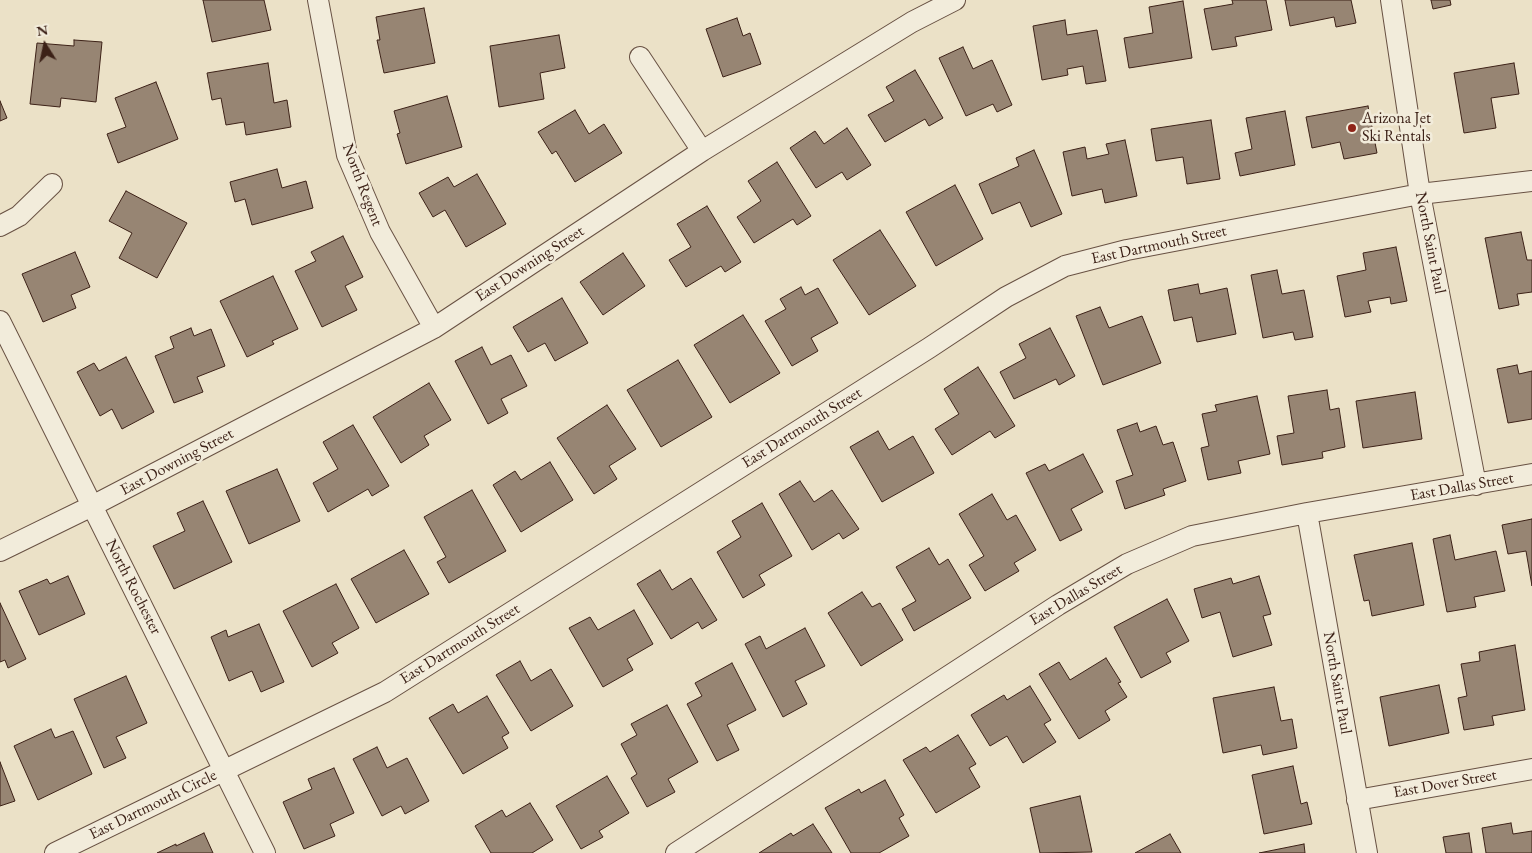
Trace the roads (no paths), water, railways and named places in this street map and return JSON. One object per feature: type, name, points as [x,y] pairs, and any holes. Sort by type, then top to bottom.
[{"type":"street","name":"North Regent","points":[[318,0],[347,155],[380,232],[434,328]]},
{"type":"street","name":"East Downing Street","points":[[0,551],[92,506],[434,328],[702,151],[912,22],[955,0]]},
{"type":"street","name":"North Saint Paul","points":[[1391,0],[1420,194],[1476,485]]},
{"type":"street","points":[[640,57],[702,151]]},
{"type":"street","points":[[1420,194],[1532,181]]},
{"type":"street","points":[[0,226],[19,216],[52,184]]},
{"type":"street","name":"East Dartmouth Street","points":[[225,770],[385,692],[921,353],[1006,297],[1065,266],[1127,250],[1420,194]]},
{"type":"street","name":"North Rochester","points":[[0,321],[265,853]]},
{"type":"street","name":"East Dallas Street","points":[[676,853],[1058,605],[1127,564],[1192,536],[1307,513],[1532,474]]},
{"type":"street","name":"North Saint Paul","points":[[1307,513],[1367,853]]},
{"type":"street","name":"East Dover Street","points":[[1358,800],[1532,769]]},
{"type":"street","name":"East Dartmouth Circle","points":[[55,853],[225,770]]},
{"type":"place","name":"Arizona Jet Ski Rentals","points":[[1352,128]]}]
